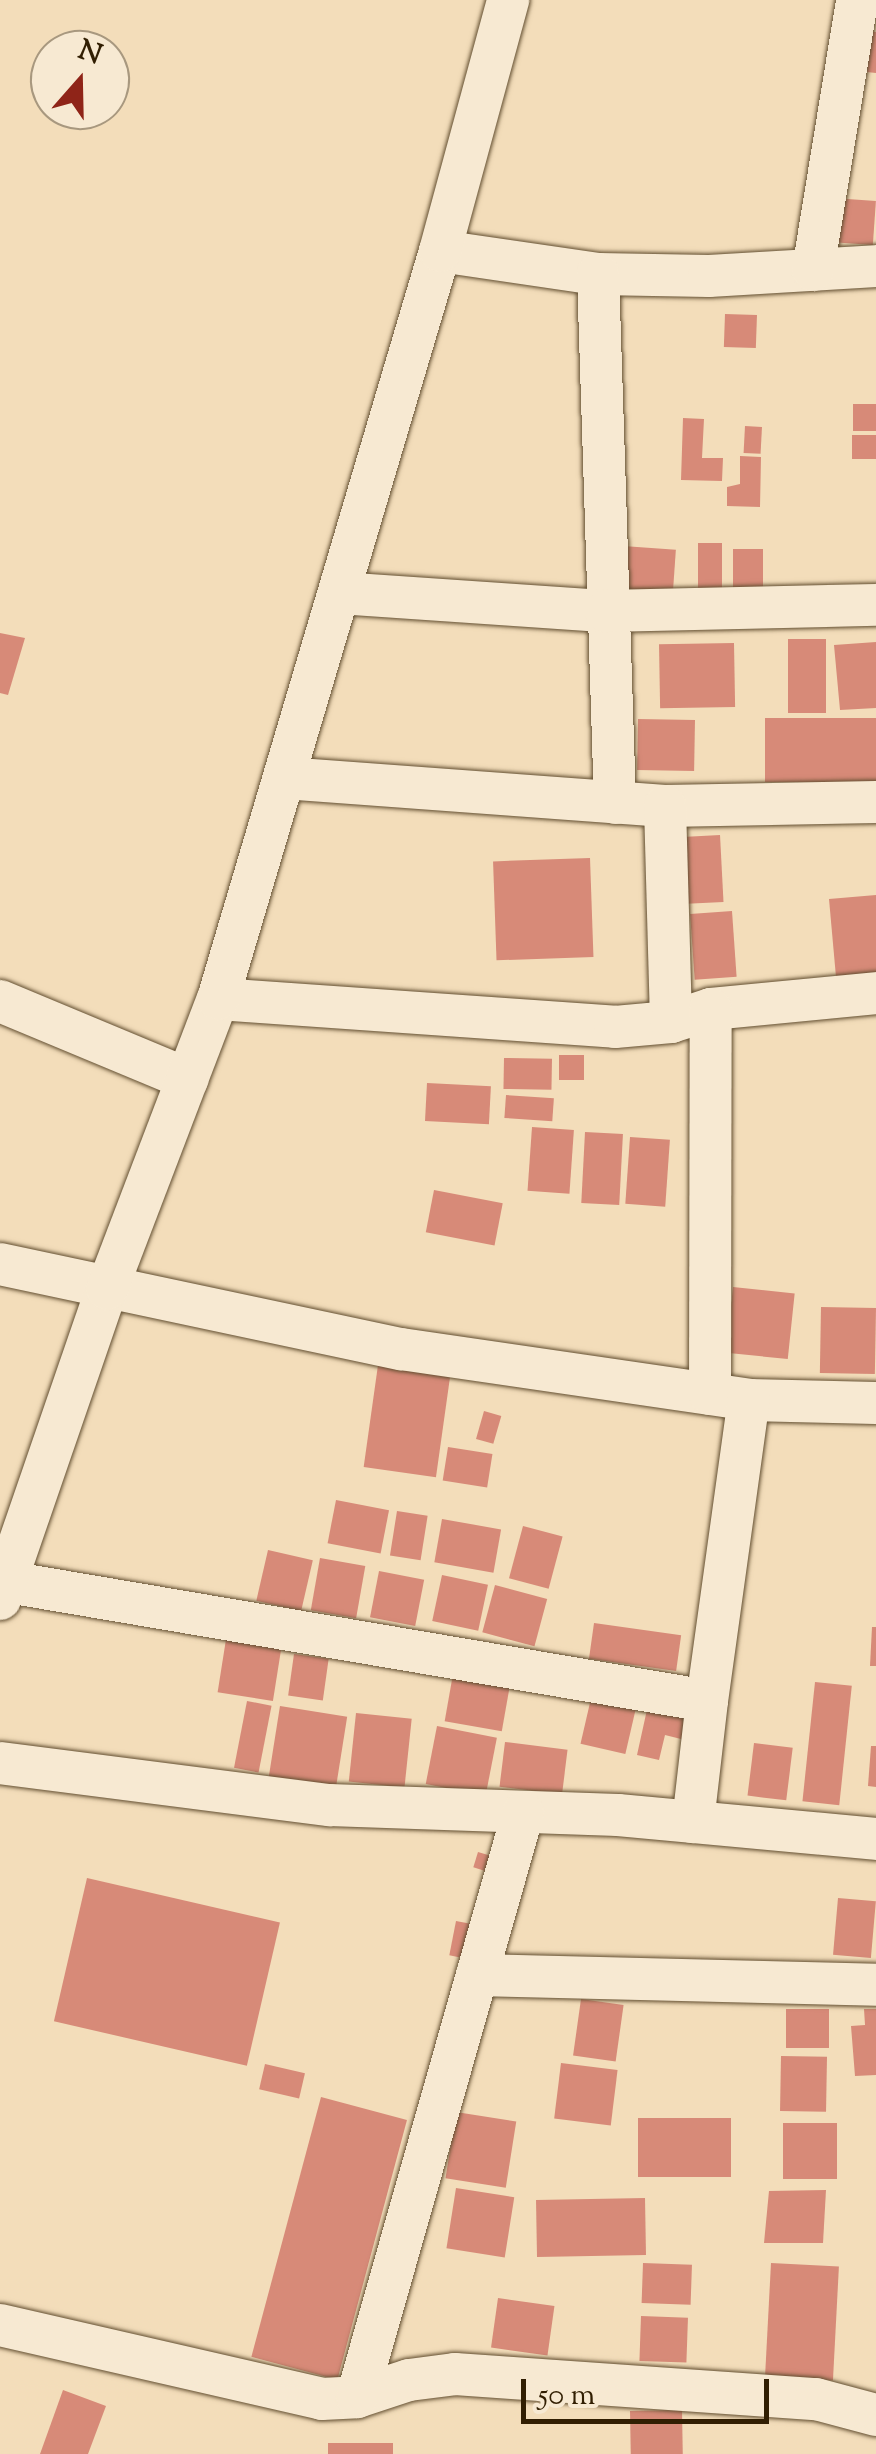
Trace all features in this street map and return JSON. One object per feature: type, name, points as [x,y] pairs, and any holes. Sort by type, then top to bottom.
[{"type":"street","points":[[508,0],[440,250],[218,999],[107,1289],[4,1591],[707,1701]]},
{"type":"street","points":[[813,270],[857,0]]},
{"type":"street","points":[[440,250],[598,274],[709,276],[876,266]]},
{"type":"street","points":[[598,274],[615,803]]},
{"type":"street","points":[[339,593],[606,612],[876,604]]},
{"type":"street","points":[[284,778],[665,806],[876,802]]},
{"type":"street","points":[[665,806],[670,1022]]},
{"type":"street","points":[[218,999],[616,1028],[670,1022],[711,1009],[876,993]]},
{"type":"street","points":[[0,1002],[188,1080]]},
{"type":"street","points":[[693,1822],[707,1701],[730,1397],[711,1009]]},
{"type":"street","points":[[0,1264],[400,1348],[730,1397],[876,1403]]},
{"type":"street","points":[[0,1763],[330,1805],[693,1822],[876,1839]]},
{"type":"street","points":[[358,2398],[523,1813]]},
{"type":"street","points":[[477,1975],[876,1984]]},
{"type":"street","points":[[0,2325],[322,2399],[358,2398],[409,2380],[456,2374],[816,2400],[876,2415]]},
{"type":"building","points":[[861,31],[876,32],[876,73],[857,71]]},
{"type":"building","points":[[833,198],[876,201],[873,245],[830,242]]},
{"type":"building","points":[[725,314],[757,315],[756,348],[724,347]]},
{"type":"building","points":[[853,404],[876,404],[876,431],[853,431]]},
{"type":"building","points":[[683,418],[704,419],[702,458],[723,458],[722,481],[681,480]]},
{"type":"building","points":[[745,426],[762,427],[761,454],[744,453]]},
{"type":"building","points":[[852,435],[876,435],[876,459],[852,459]]},
{"type":"building","points":[[740,456],[761,457],[760,507],[727,506],[727,487],[740,484]]},
{"type":"building","points":[[698,543],[722,543],[722,592],[698,592]]},
{"type":"building","points":[[623,546],[676,550],[673,593],[620,589]]},
{"type":"building","points":[[733,549],[763,549],[763,595],[733,595]]},
{"type":"building","points":[[0,633],[25,638],[8,695],[0,693]]},
{"type":"building","points":[[788,639],[826,639],[826,713],[788,713]]},
{"type":"building","points":[[876,642],[876,708],[840,710],[834,645]]},
{"type":"building","points":[[734,643],[735,707],[660,708],[659,644]]},
{"type":"building","points":[[765,718],[876,718],[876,782],[765,782]]},
{"type":"building","points":[[638,719],[695,720],[694,771],[637,770]]},
{"type":"building","points":[[720,835],[724,902],[677,904],[673,837]]},
{"type":"building","points":[[590,858],[593,957],[497,960],[493,861]]},
{"type":"building","points":[[876,895],[876,973],[836,977],[829,899]]},
{"type":"building","points":[[732,911],[737,977],[695,980],[690,914]]},
{"type":"building","points":[[559,1055],[584,1055],[584,1080],[559,1080]]},
{"type":"building","points":[[504,1058],[552,1059],[551,1090],[503,1089]]},
{"type":"building","points":[[427,1083],[491,1086],[489,1124],[425,1121]]},
{"type":"building","points":[[506,1095],[554,1098],[552,1121],[504,1118]]},
{"type":"building","points":[[532,1127],[574,1130],[569,1194],[528,1191]]},
{"type":"building","points":[[585,1132],[623,1134],[619,1205],[581,1203]]},
{"type":"building","points":[[630,1137],[670,1140],[665,1207],[625,1204]]},
{"type":"building","points":[[434,1190],[503,1203],[495,1246],[426,1232]]},
{"type":"building","points":[[733,1287],[795,1293],[788,1359],[726,1353]]},
{"type":"building","points":[[821,1307],[876,1308],[875,1374],[820,1373]]},
{"type":"building","points":[[378,1365],[450,1375],[436,1477],[364,1467]]},
{"type":"building","points":[[484,1411],[501,1416],[493,1444],[476,1439]]},
{"type":"building","points":[[448,1447],[492,1454],[487,1488],[443,1481]]},
{"type":"building","points":[[336,1500],[389,1510],[381,1553],[328,1543]]},
{"type":"building","points":[[397,1511],[428,1516],[421,1560],[390,1555]]},
{"type":"building","points":[[442,1519],[501,1529],[493,1573],[434,1562]]},
{"type":"building","points":[[523,1526],[563,1537],[549,1589],[509,1578]]},
{"type":"building","points":[[268,1550],[313,1560],[301,1611],[256,1601]]},
{"type":"building","points":[[320,1558],[365,1566],[356,1618],[311,1610]]},
{"type":"building","points":[[379,1571],[424,1580],[415,1626],[370,1617]]},
{"type":"building","points":[[442,1575],[488,1585],[478,1631],[432,1621]]},
{"type":"building","points":[[495,1585],[547,1599],[534,1646],[482,1632]]},
{"type":"building","points":[[594,1623],[681,1635],[676,1671],[589,1659]]},
{"type":"building","points":[[872,1627],[876,1627],[876,1666],[870,1666]]},
{"type":"building","points":[[227,1633],[282,1642],[273,1701],[218,1692]]},
{"type":"building","points":[[294,1654],[329,1659],[323,1700],[288,1696]]},
{"type":"building","points":[[453,1674],[510,1684],[502,1731],[445,1721]]},
{"type":"building","points":[[815,1682],[852,1686],[839,1805],[802,1801]]},
{"type":"building","points":[[592,1694],[637,1704],[625,1754],[581,1744]]},
{"type":"building","points":[[247,1701],[272,1706],[259,1773],[234,1768]]},
{"type":"building","points":[[648,1705],[695,1715],[689,1741],[665,1735],[659,1760],[637,1755]]},
{"type":"building","points":[[280,1706],[347,1717],[336,1790],[268,1779]]},
{"type":"building","points":[[356,1713],[412,1719],[404,1787],[349,1782]]},
{"type":"building","points":[[437,1726],[497,1738],[486,1796],[426,1784]]},
{"type":"building","points":[[505,1742],[568,1750],[562,1794],[500,1787]]},
{"type":"building","points":[[754,1743],[793,1748],[786,1800],[748,1796]]},
{"type":"building","points":[[871,1746],[876,1746],[876,1787],[868,1786]]},
{"type":"building","points":[[478,1852],[491,1856],[487,1871],[473,1867]]},
{"type":"building","points":[[87,1878],[280,1923],[247,2066],[54,2021]]},
{"type":"building","points":[[838,1898],[876,1901],[871,1958],[833,1955]]},
{"type":"building","points":[[456,1921],[472,1924],[465,1958],[449,1955]]},
{"type":"building","points":[[581,1999],[624,2005],[616,2061],[573,2055]]},
{"type":"building","points":[[786,2009],[829,2009],[829,2048],[786,2048]]},
{"type":"building","points":[[864,2009],[876,2009],[876,2075],[855,2076],[851,2026],[865,2025]]},
{"type":"building","points":[[781,2056],[827,2057],[826,2112],[780,2111]]},
{"type":"building","points":[[561,2063],[618,2070],[611,2126],[554,2119]]},
{"type":"building","points":[[265,2064],[305,2073],[299,2099],[259,2089]]},
{"type":"building","points":[[321,2097],[407,2120],[337,2380],[251,2357]]},
{"type":"building","points":[[456,2112],[516,2122],[506,2188],[446,2178]]},
{"type":"building","points":[[638,2118],[731,2118],[731,2177],[638,2177]]},
{"type":"building","points":[[783,2123],[837,2123],[837,2179],[783,2179]]},
{"type":"building","points":[[456,2188],[514,2197],[505,2257],[446,2248]]},
{"type":"building","points":[[826,2190],[823,2243],[764,2243],[769,2191]]},
{"type":"building","points":[[645,2198],[646,2255],[537,2257],[536,2200]]},
{"type":"building","points":[[643,2263],[692,2265],[691,2305],[642,2303]]},
{"type":"building","points":[[771,2263],[839,2267],[833,2380],[765,2377]]},
{"type":"building","points":[[498,2298],[554,2306],[547,2355],[491,2348]]},
{"type":"building","points":[[641,2316],[688,2318],[686,2363],[639,2361]]},
{"type":"building","points":[[63,2390],[106,2406],[88,2454],[40,2454]]},
{"type":"building","points":[[682,2410],[683,2454],[631,2454],[630,2411]]},
{"type":"building","points":[[328,2443],[393,2443],[393,2454],[328,2454]]}]
